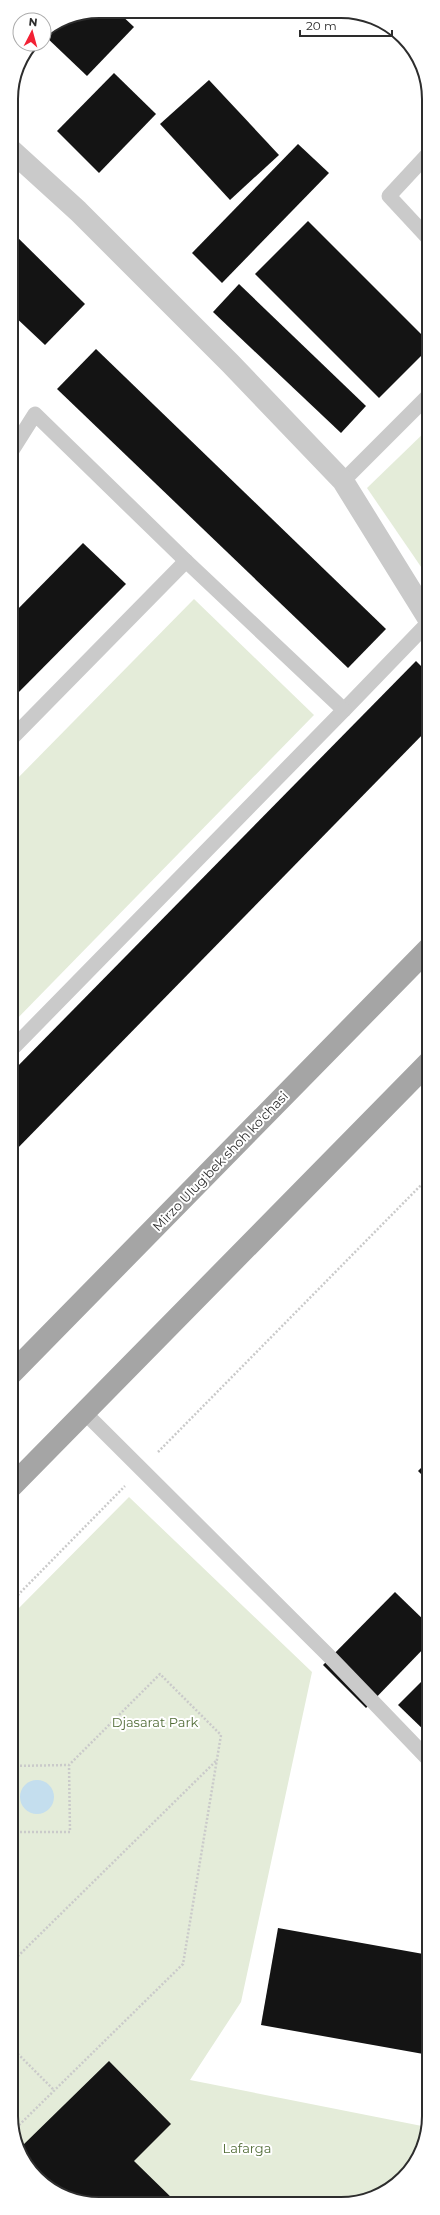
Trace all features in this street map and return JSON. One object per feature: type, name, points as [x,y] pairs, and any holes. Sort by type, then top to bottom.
[{"type":"main road","name":"Mirzo Ulug'bek shoh ko'chasi","points":[[18,1367],[422,954]]},
{"type":"main road","points":[[18,1480],[422,1068]]},
{"type":"street","points":[[18,156],[78,211],[230,363],[342,481],[422,608]]},
{"type":"lane","points":[[422,160],[389,196],[422,232]]},
{"type":"lane","points":[[342,481],[422,402]]},
{"type":"lane","points":[[18,441],[35,414],[186,561],[344,710]]},
{"type":"lane","points":[[18,732],[186,561]]},
{"type":"lane","points":[[18,1043],[422,628]]},
{"type":"lane","points":[[84,1412],[328,1655],[422,1753]]},
{"type":"path","points":[[18,1595],[422,1184]]},
{"type":"path","points":[[18,1766],[70,1765],[160,1674],[221,1735],[183,1964],[19,2125]]},
{"type":"path","points":[[18,1956],[217,1760]]},
{"type":"path","points":[[18,1832],[70,1832],[70,1765]]},
{"type":"path","points":[[18,2054],[54,2090]]},
{"type":"green space","points":[[422,435],[422,568],[367,488]]},
{"type":"green space","points":[[194,599],[314,715],[18,1018],[18,778]]},
{"type":"green space","name":"Djasarat Park","points":[[129,1497],[312,1672],[241,2002],[190,2080],[421,2126],[416,2147],[411,2157],[394,2177],[377,2189],[362,2194],[341,2197],[88,2196],[68,2191],[58,2186],[38,2169],[29,2157],[21,2137],[18,2116],[18,1609]]},
{"type":"water","points":[[37,1780],[49,1785],[54,1797],[49,1809],[37,1814],[25,1809],[20,1797],[25,1785]]},
{"type":"building","points":[[94,18],[124,18],[134,27],[87,76],[52,43],[52,34],[58,29],[73,22],[83,20]]},
{"type":"building","points":[[114,73],[156,114],[99,173],[57,131]]},
{"type":"building","points":[[209,80],[279,155],[230,200],[160,124]]},
{"type":"building","points":[[298,144],[329,173],[222,283],[192,253]]},
{"type":"building","points":[[308,221],[422,335],[422,355],[379,398],[255,274]]},
{"type":"building","points":[[18,238],[85,304],[45,345],[18,320]]},
{"type":"building","points":[[239,284],[366,406],[341,433],[213,312]]},
{"type":"building","points":[[96,349],[386,629],[348,668],[57,389]]},
{"type":"building","points":[[83,543],[126,584],[18,693],[18,609]]},
{"type":"building","points":[[416,661],[422,667],[422,735],[18,1148],[18,1066]]},
{"type":"building","points":[[422,1467],[422,1475],[418,1471]]},
{"type":"building","points":[[395,1592],[422,1618],[422,1650],[366,1708],[323,1665]]},
{"type":"building","points":[[422,1681],[422,1728],[398,1705]]},
{"type":"building","points":[[278,1928],[422,1954],[422,2054],[261,2025]]},
{"type":"building","points":[[109,2061],[171,2124],[134,2161],[171,2197],[99,2197],[68,2191],[58,2186],[38,2169],[29,2157],[23,2145]]},
{"type":"park label","name":"Lafarga","points":[[247,2148]]}]
